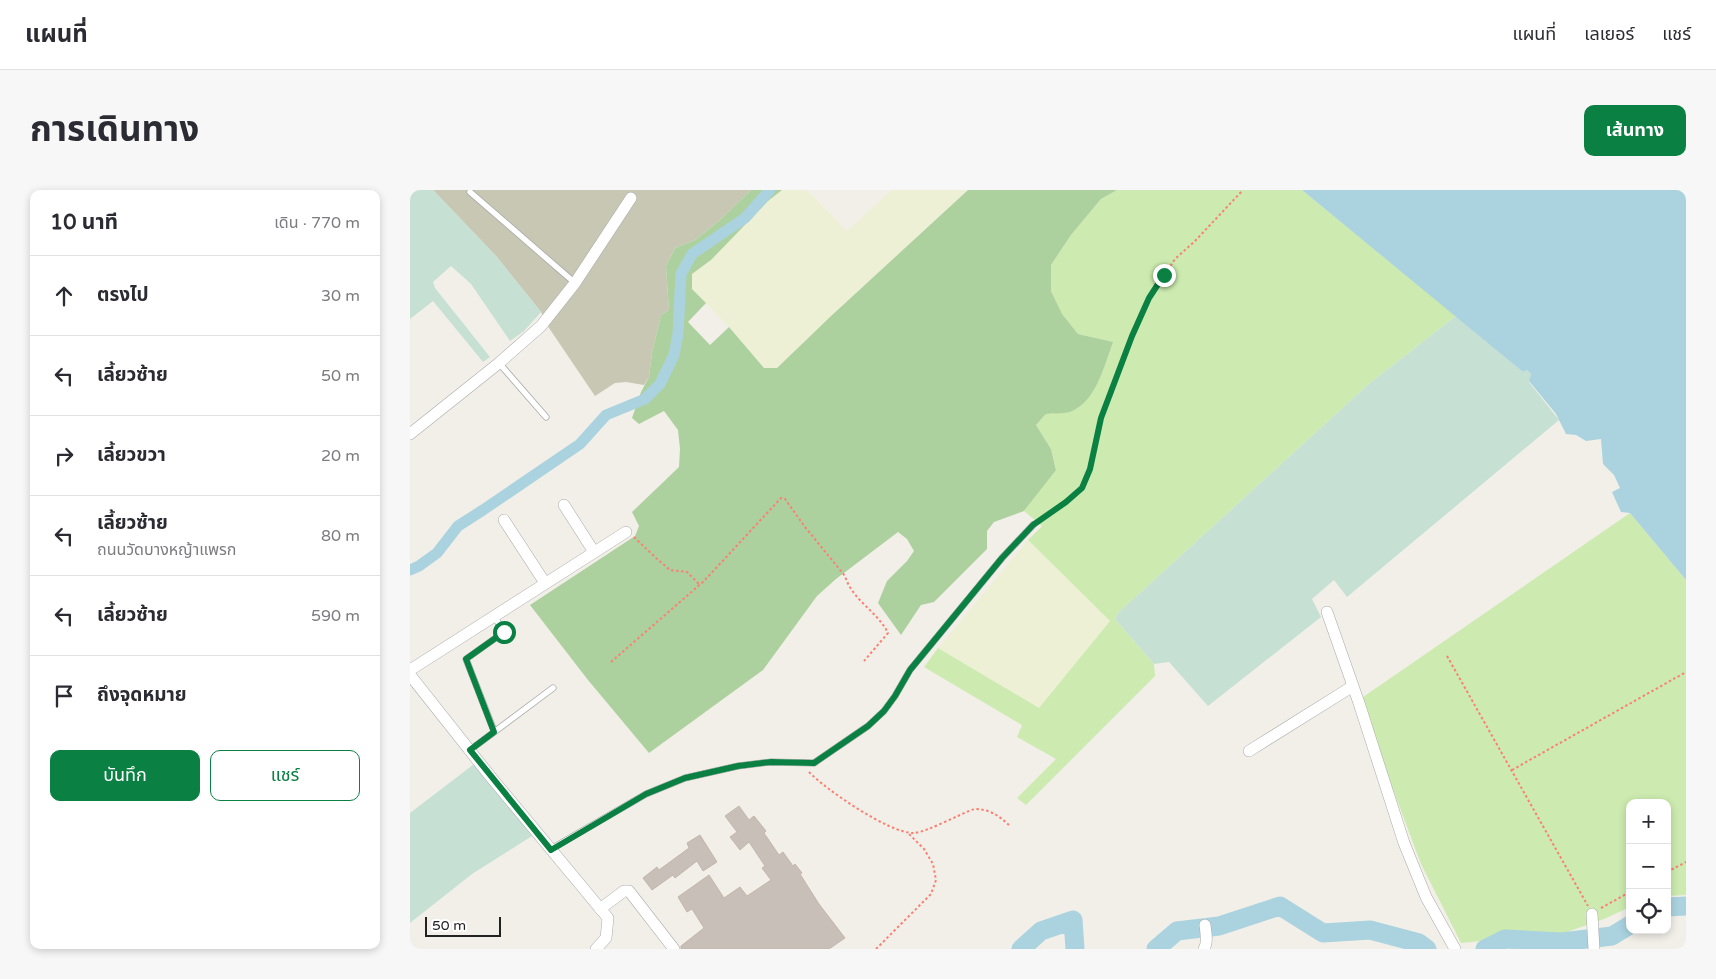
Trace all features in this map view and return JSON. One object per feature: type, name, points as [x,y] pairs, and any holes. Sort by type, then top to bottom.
[{"type":"street","points":[[410,434],[499,363],[541,326],[575,283],[631,198]]},
{"type":"street","points":[[564,505],[594,552]]},
{"type":"street","points":[[504,520],[545,583]]},
{"type":"street","points":[[410,670],[626,532]]},
{"type":"street","points":[[1327,612],[1404,843],[1426,897],[1455,949]]},
{"type":"street","points":[[412,683],[470,750],[608,918],[606,938],[596,949]]},
{"type":"street","points":[[1249,751],[1353,686]]},
{"type":"street","points":[[600,909],[624,891],[629,890],[674,949]]},
{"type":"street","points":[[1593,918],[1594,949]]},
{"type":"street","points":[[1205,926],[1205,944]]},
{"type":"lane","points":[[470,192],[575,283]]},
{"type":"lane","points":[[499,363],[546,417]]},
{"type":"lane","points":[[551,850],[646,794],[685,778],[738,766],[771,762],[814,763],[860,731],[884,711],[910,670],[1002,558],[1033,525]]},
{"type":"lane","points":[[494,616],[504,632],[466,659],[494,732]]},
{"type":"lane","points":[[470,750],[553,688]]},
{"type":"path","points":[[1033,525],[1066,502],[1082,488],[1090,469],[1101,418],[1132,336],[1149,298],[1174,259],[1195,242],[1243,190]]},
{"type":"path","points":[[610,662],[700,585],[781,498],[785,499],[805,528],[845,576],[847,585],[852,592],[873,612],[888,633],[864,661]]},
{"type":"path","points":[[626,532],[637,538],[670,570],[687,572],[700,585]]},
{"type":"path","points":[[1447,656],[1593,918],[1626,895]]},
{"type":"path","points":[[1511,770],[1686,672]]},
{"type":"path","points":[[802,764],[818,782],[870,816],[896,829],[914,833],[974,809],[984,809],[999,816],[1009,825]]},
{"type":"path","points":[[876,949],[931,894],[936,880],[933,864],[924,849],[907,831]]},
{"type":"path","points":[[1671,870],[1686,862]]},
{"type":"shaded area","points":[[410,190],[433,190],[496,256],[541,312],[524,331],[510,341],[471,284],[451,266],[433,282],[435,288],[490,357],[483,362],[433,301],[410,319]]},
{"type":"shaded area","points":[[433,190],[751,190],[720,220],[695,240],[675,248],[666,266],[669,310],[661,315],[652,353],[649,377],[644,385],[626,382],[615,383],[595,396],[549,328],[541,312],[496,256]]},
{"type":"shaded area","points":[[782,190],[807,190],[847,231],[892,190],[968,190],[777,368],[764,368],[729,327],[692,289],[692,274],[711,260],[768,201]]},
{"type":"shaded area","points":[[1456,316],[1523,372],[1527,370],[1531,374],[1529,382],[1559,420],[1347,597],[1334,580],[1312,599],[1321,617],[1208,706],[1169,662],[1154,664],[1115,619],[1118,613],[1370,383]]},
{"type":"shaded area","points":[[1028,540],[1110,621],[1039,708],[938,648]]},
{"type":"shaded area","points":[[478,761],[532,836],[472,874],[410,923],[410,813]]},
{"type":"green space","points":[[751,190],[782,190],[768,201],[711,260],[692,274],[692,289],[706,303],[688,322],[710,345],[729,327],[764,368],[777,368],[968,190],[1117,190],[1101,199],[1071,235],[1051,265],[1051,291],[1062,314],[1078,334],[1113,342],[1098,382],[1086,400],[1070,412],[1046,414],[1036,425],[1051,449],[1056,470],[1024,511],[994,522],[987,531],[987,549],[934,602],[921,605],[901,635],[878,603],[887,581],[914,551],[907,539],[898,532],[836,579],[817,596],[763,670],[649,753],[588,680],[530,605],[635,536],[639,526],[632,512],[679,467],[678,430],[664,411],[639,424],[632,418],[641,392],[649,377],[652,353],[661,315],[669,310],[666,266],[675,248],[695,240],[720,220]]},
{"type":"green space","points":[[1117,190],[1302,190],[1456,316],[1370,383],[1118,613],[1115,619],[1154,664],[1155,676],[1026,805],[1017,798],[1056,759],[1017,737],[1022,725],[924,667],[938,648],[1039,708],[1110,621],[1028,540],[1042,526],[1024,511],[1056,469],[1051,449],[1036,425],[1046,414],[1069,412],[1112,342],[1078,334],[1061,314],[1051,291],[1051,265],[1071,235],[1101,199]]},
{"type":"green space","points":[[1630,513],[1686,580],[1686,895],[1671,896],[1671,799],[1626,799],[1626,909],[1564,933],[1461,943],[1421,864],[1379,752],[1363,697]]},
{"type":"water","points":[[1302,190],[1686,190],[1686,580],[1630,513],[1621,512],[1612,492],[1620,488],[1614,475],[1603,464],[1601,439],[1586,441],[1576,435],[1566,434],[1556,414],[1529,381],[1531,374],[1527,370],[1523,372]]},
{"type":"building","points":[[739,806],[749,820],[754,816],[766,831],[764,833],[779,855],[783,852],[793,866],[795,864],[819,904],[845,938],[829,949],[681,949],[681,946],[704,928],[692,909],[687,912],[678,897],[709,875],[724,898],[740,887],[747,896],[771,880],[762,868],[765,866],[749,842],[740,850],[730,837],[737,832],[725,816]]},
{"type":"building","points":[[700,835],[717,862],[703,871],[697,861],[675,878],[673,875],[652,890],[643,878],[657,867],[659,870],[689,848],[687,843]]},
{"type":"waterway","points":[[410,570],[437,553],[458,526],[580,444],[606,415],[645,399],[660,384],[674,355],[678,334],[681,274],[692,254],[745,218],[770,190]]},
{"type":"waterway","points":[[1156,949],[1177,931],[1219,926],[1280,906],[1323,933],[1370,930],[1419,943],[1427,949]]},
{"type":"waterway","points":[[1671,907],[1686,906]]},
{"type":"waterway","points":[[1021,949],[1041,931],[1073,920],[1075,949]]},
{"type":"waterway","points":[[1485,949],[1505,939],[1562,942],[1612,936],[1626,927]]},
{"type":"route","points":[[504,632],[466,659],[494,732],[470,750],[551,850],[646,794],[685,778],[738,766],[771,762],[814,763],[868,726],[884,711],[910,670],[1002,558],[1033,525],[1066,502],[1082,488],[1090,469],[1101,418],[1132,336],[1149,298],[1164,275]]}]
